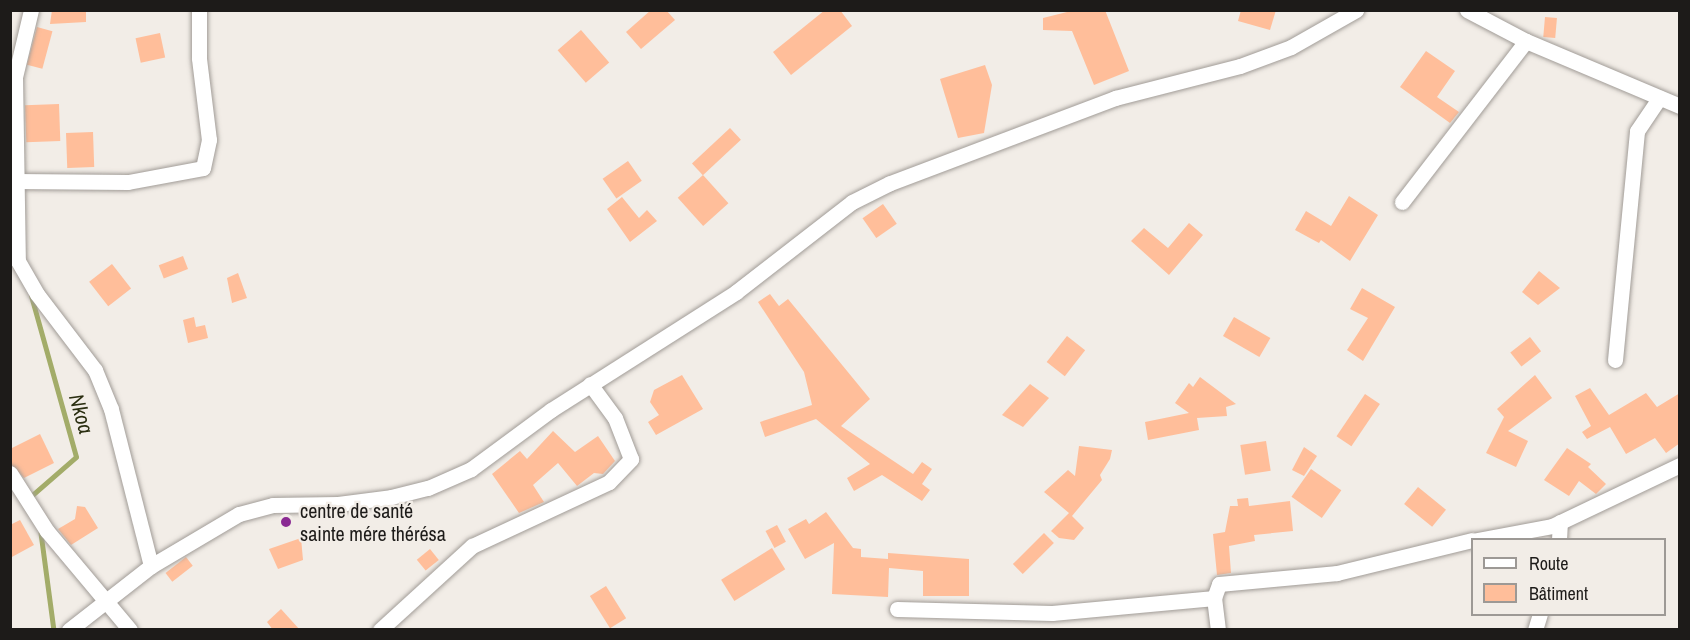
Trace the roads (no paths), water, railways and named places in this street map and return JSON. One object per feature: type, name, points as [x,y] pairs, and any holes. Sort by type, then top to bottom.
[{"type":"street","points":[[31,10],[15,77],[18,261],[94,370],[111,409],[151,566]]},
{"type":"street","points":[[15,181],[128,182],[203,168],[209,140],[199,58],[199,10]]},
{"type":"street","points":[[69,630],[107,603],[151,566],[239,514],[273,505],[338,504],[428,488],[471,468],[590,384],[736,292],[852,202],[890,183],[1106,101],[1240,66],[1291,47],[1356,10]]},
{"type":"street","points":[[1467,10],[1526,41],[1680,106]]},
{"type":"street","points":[[1402,202],[1526,41]]},
{"type":"street","points":[[1615,360],[1637,131],[1659,98]]},
{"type":"street","points":[[380,630],[472,546],[609,482],[632,459],[615,418],[590,384]]},
{"type":"street","points":[[1484,538],[1560,522],[1680,465]]},
{"type":"street","points":[[10,473],[47,531],[130,630]]},
{"type":"street","points":[[1559,538],[1560,522]]},
{"type":"street","points":[[1218,630],[1214,598],[1219,584],[1337,573],[1471,541]]},
{"type":"street","points":[[897,609],[1052,613],[1214,598]]},
{"type":"waterway","name":"Nkoa","points":[[29,498],[76,457],[31,296]]},
{"type":"waterway","name":"Nkoa","points":[[41,533],[54,630]]},
{"type":"place","name":"centre de santé sainte mére thérésa","points":[[286,522]]}]
